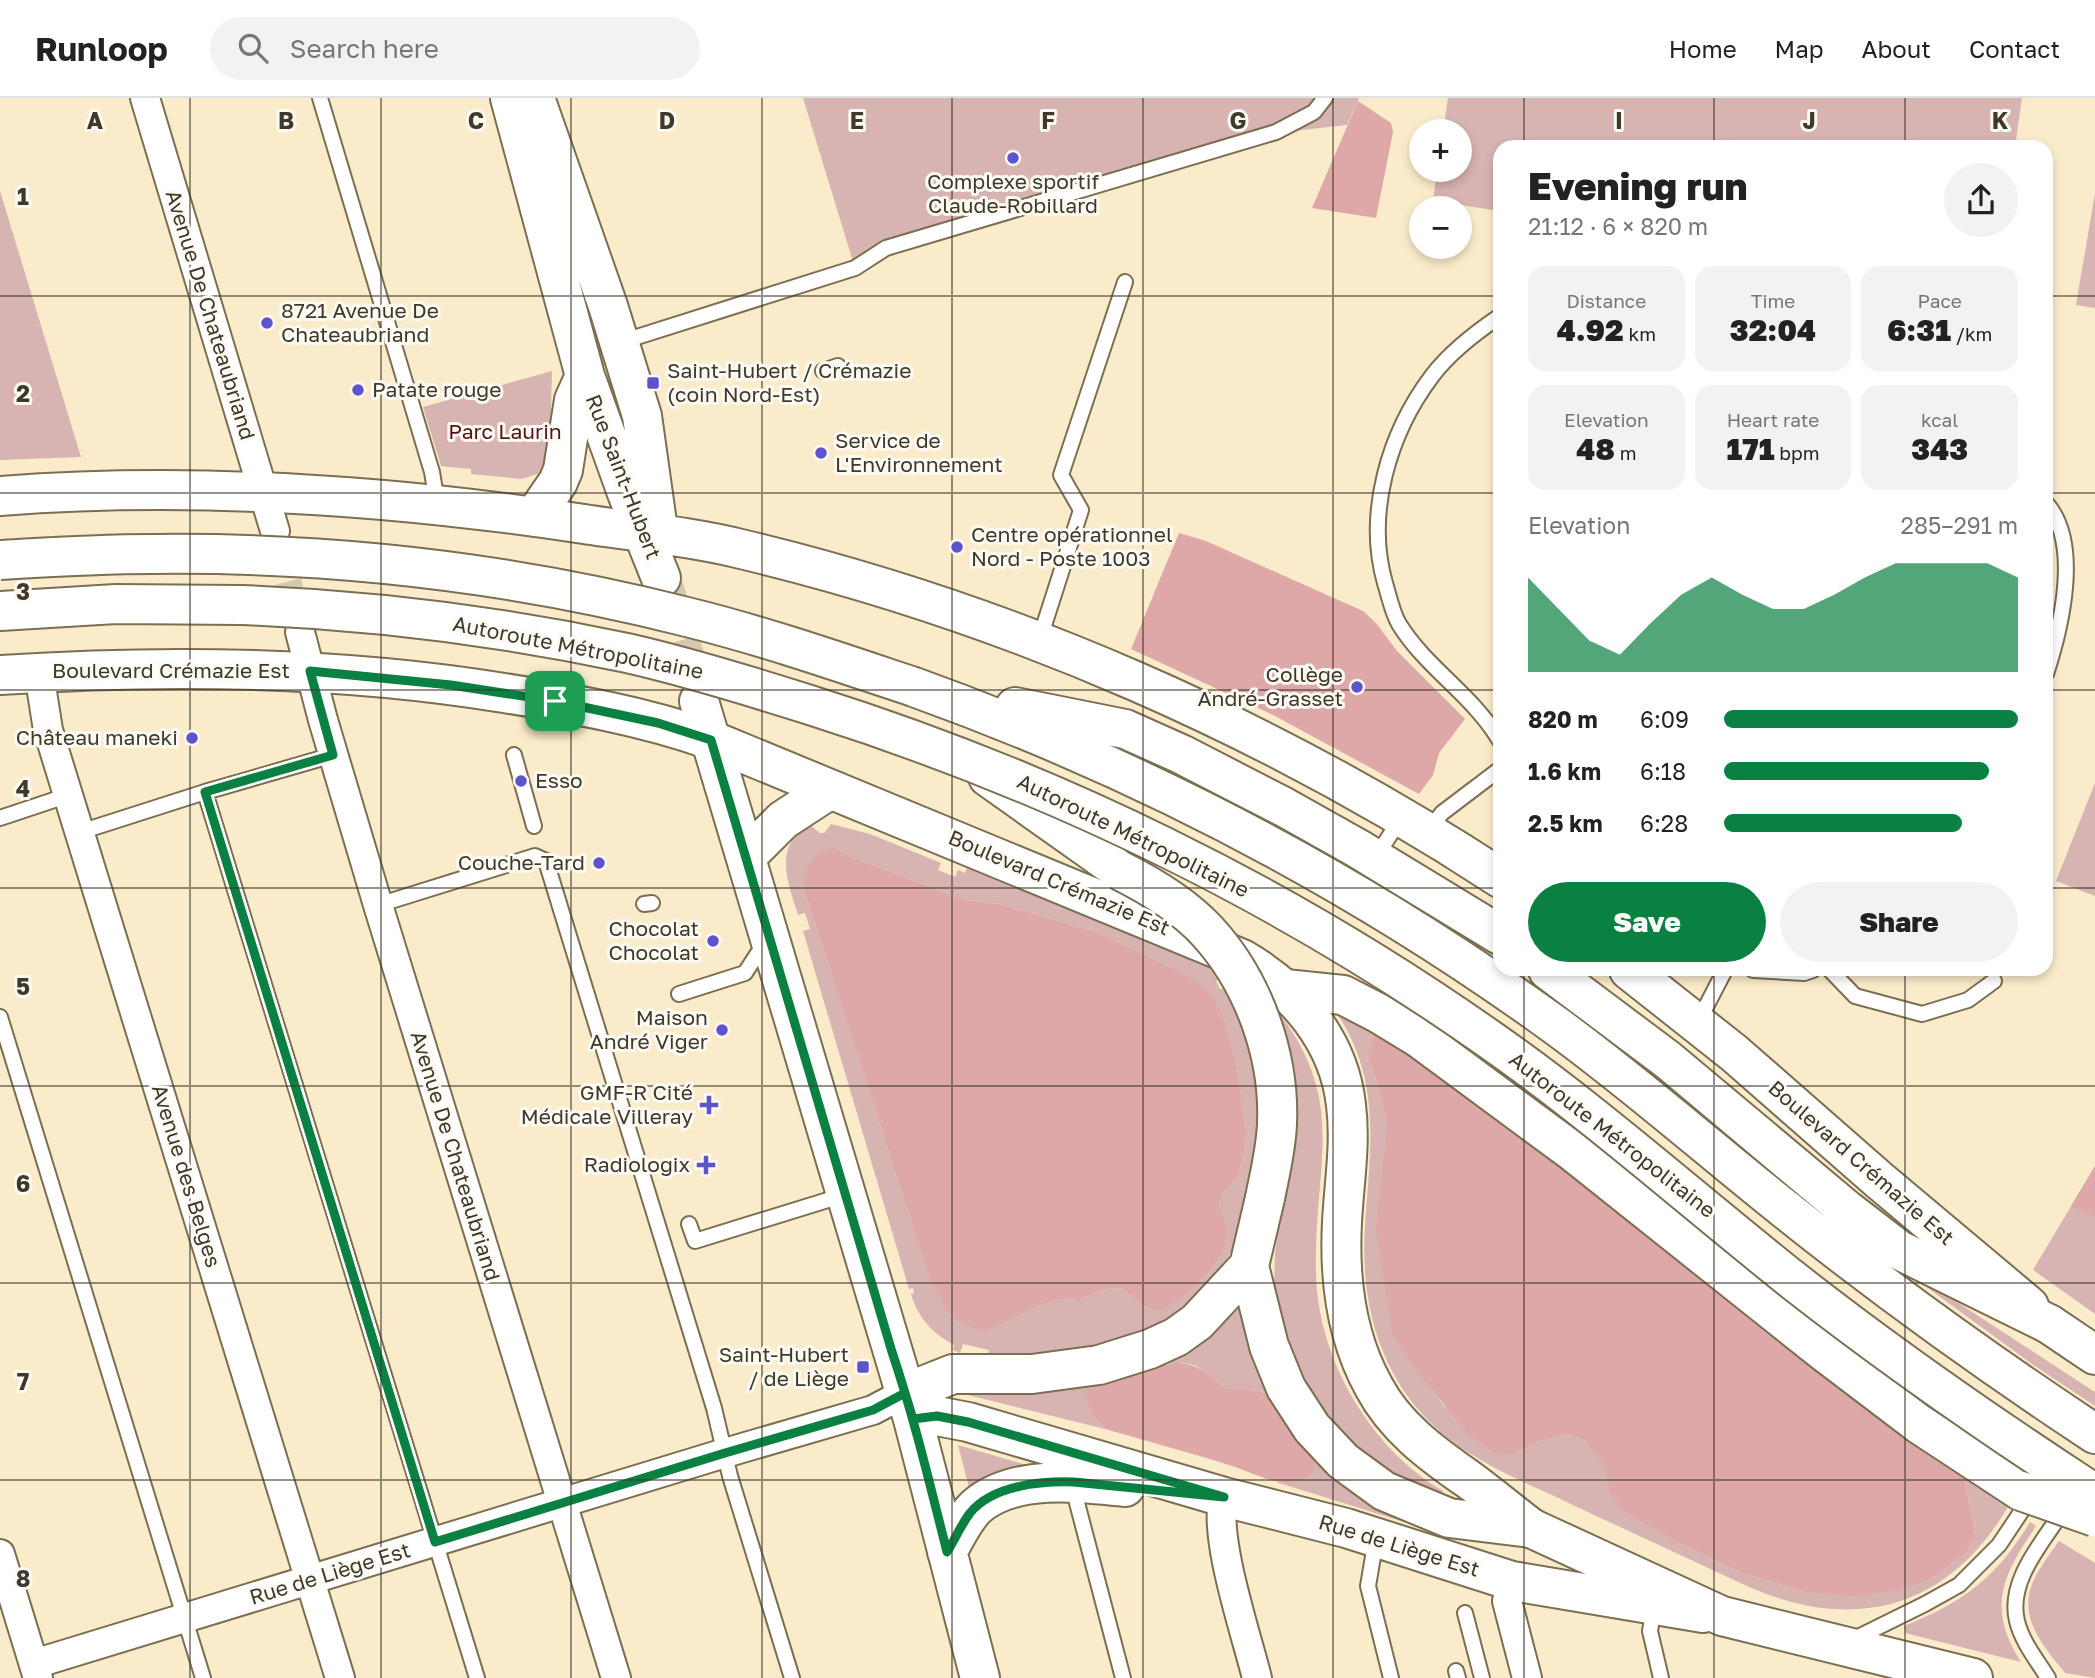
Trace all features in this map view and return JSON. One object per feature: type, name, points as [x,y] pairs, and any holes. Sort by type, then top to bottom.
[{"type":"main road","name":"Rue Saint-Hubert","points":[[510,98],[585,376],[651,533]]},
{"type":"main road","name":"Rue Saint-Hubert","points":[[535,98],[620,342],[642,416],[651,533]]},
{"type":"main road","points":[[534,517],[563,470],[574,400],[585,376]]},
{"type":"main road","points":[[0,496],[161,489],[263,492],[437,504],[702,540],[830,572],[979,620],[1150,687],[1218,719],[1404,831],[1493,875]]},
{"type":"main road","points":[[0,560],[119,554],[213,554],[312,559],[443,572],[598,597],[686,617],[805,651],[914,687],[1032,732],[1187,803],[1295,860],[1476,969],[1596,1056],[1796,1218],[1951,1336],[2095,1434]]},
{"type":"main road","name":"Autoroute Métropolitaine","points":[[0,611],[103,604],[211,604],[326,609],[463,624],[626,653],[684,667],[859,720],[1052,795],[1268,901],[1384,969],[1525,1064],[1799,1284],[1918,1374],[2091,1485]]},
{"type":"main road","name":"Boulevard Crémazie Est","points":[[0,675],[187,668],[310,671],[451,685],[555,701],[658,723],[711,740],[828,790],[932,830],[1230,954],[1259,969],[1285,989],[1319,1029],[1343,1085],[1348,1127],[1342,1223],[1343,1287],[1351,1331],[1365,1370],[1386,1406],[1413,1436],[1448,1466],[1531,1528],[1722,1616]]},
{"type":"main road","points":[[914,687],[1125,729],[1181,754],[1284,807],[1493,931]]},
{"type":"main road","points":[[699,701],[909,1406],[980,1678]]},
{"type":"main road","points":[[957,756],[1119,870],[1167,897],[1206,929],[1238,973],[1251,997],[1270,1057],[1277,1121],[1272,1166],[1249,1266],[1269,1346],[1286,1388],[1312,1428],[1343,1461],[1384,1490],[1449,1518],[1531,1528]]},
{"type":"main road","points":[[746,857],[783,820],[828,790]]},
{"type":"main road","points":[[1556,976],[1668,1060],[1808,1179],[1899,1250],[2049,1324]]},
{"type":"main road","name":"Boulevard Crémazie Est","points":[[1637,976],[1698,1024],[2049,1324],[2095,1355]]},
{"type":"main road","points":[[1285,989],[1343,995],[1419,1038],[1572,1151],[1823,1351],[1962,1453],[2021,1491],[2095,1517]]},
{"type":"main road","points":[[909,1406],[953,1374],[1009,1376],[1054,1372],[1099,1364],[1150,1349],[1197,1322],[1249,1266]]},
{"type":"main road","name":"Rue de Liège Est","points":[[909,1406],[928,1415],[948,1418],[1075,1468],[1224,1497],[1346,1528],[1512,1581],[1722,1616],[1841,1645],[1890,1663],[1973,1678]]},
{"type":"main road","points":[[947,1552],[971,1513],[997,1493],[1047,1483],[1075,1468]]},
{"type":"street","name":"Avenue De Chateaubriand","points":[[145,98],[275,531]]},
{"type":"street","name":"Avenue De Chateaubriand","points":[[300,632],[378,905],[616,1678]]},
{"type":"street","name":"Avenue des Belges","points":[[38,673],[48,730],[340,1678]]},
{"type":"street","name":"Rue de Liège Est","points":[[36,1671],[184,1619],[725,1453],[873,1410],[909,1406]]},
{"type":"street","points":[[1224,1497],[1220,1517],[1226,1554],[1257,1678]]},
{"type":"street","points":[[0,1554],[5,1589],[36,1671]]},
{"type":"street","points":[[1512,1581],[1507,1601],[1527,1678]]},
{"type":"lane","points":[[320,98],[432,472],[437,504]]},
{"type":"lane","points":[[620,342],[855,268],[886,248],[1276,132],[1314,112],[1325,98]]},
{"type":"lane","points":[[1038,642],[1081,510],[1061,475],[1125,282]]},
{"type":"lane","points":[[1493,321],[1453,352],[1414,403],[1386,466],[1379,510],[1379,546],[1381,571],[1397,620],[1417,649],[1482,713],[1493,730]]},
{"type":"lane","points":[[823,371],[838,366]]},
{"type":"lane","points":[[2053,513],[2063,534],[2065,565],[2064,598],[2053,649]]},
{"type":"lane","points":[[80,832],[333,755]]},
{"type":"lane","points":[[514,755],[534,827]]},
{"type":"lane","points":[[1404,831],[1443,813],[1493,774]]},
{"type":"lane","points":[[205,792],[477,1678]]},
{"type":"lane","points":[[0,818],[69,795]]},
{"type":"lane","points":[[378,905],[535,856],[546,861],[714,1408],[730,1476],[792,1678]]},
{"type":"lane","points":[[679,994],[745,973],[758,953],[777,962]]},
{"type":"lane","points":[[1698,1024],[1722,976]]},
{"type":"lane","points":[[1836,976],[1855,996],[1922,1014],[1968,1000],[1994,981]]},
{"type":"lane","points":[[0,1017],[203,1678]]},
{"type":"lane","points":[[690,1224],[695,1241],[845,1195]]},
{"type":"lane","points":[[1841,1645],[1943,1595],[1976,1570],[1999,1545],[2056,1457]]},
{"type":"lane","points":[[1075,1468],[1076,1499],[1123,1678]]},
{"type":"lane","points":[[2048,1678],[2021,1631],[2017,1620],[2017,1595],[2032,1559],[2091,1485]]},
{"type":"lane","points":[[1376,1538],[1368,1586],[1391,1678]]},
{"type":"lane","points":[[1654,1605],[1650,1631],[1661,1678]]},
{"type":"lane","points":[[1465,1613],[1482,1678]]},
{"type":"green space","name":"Complexe sportif Claude-Robillard","points":[[803,98],[1359,98],[1347,125],[1302,130],[886,248],[855,268]]},
{"type":"green space","points":[[1448,98],[2022,98],[2016,140],[1493,140],[1493,210],[1472,207],[1472,196],[1434,196],[1435,182],[1472,182],[1472,119],[1445,119]]},
{"type":"green space","points":[[0,191],[81,457],[0,460]]},
{"type":"green space","points":[[2095,193],[2095,308],[2076,305]]},
{"type":"green space","name":"Parc Laurin","points":[[552,371],[550,448],[544,467],[537,474],[522,479],[471,474],[471,469],[441,466],[423,407]]},
{"type":"green space","points":[[2095,783],[2095,896],[2056,881]]},
{"type":"green space","points":[[831,824],[870,834],[941,863],[938,870],[955,877],[958,870],[965,873],[967,868],[1216,971],[1221,977],[1216,981],[1220,989],[1227,987],[1253,1050],[1262,1113],[1243,1221],[1232,1250],[1217,1277],[1197,1298],[1160,1327],[1090,1351],[987,1359],[989,1350],[963,1344],[960,1353],[953,1350],[954,1345],[922,1318],[911,1294],[914,1293],[913,1288],[909,1289],[803,931],[810,929],[805,913],[798,915],[787,878],[787,854],[798,834],[810,825],[824,833]],"holes":[[[836,848],[849,856],[966,900],[999,904],[1097,932],[1170,967],[1223,1015],[1236,1061],[1246,1130],[1245,1153],[1238,1177],[1224,1192],[1219,1204],[1227,1228],[1145,1307],[1121,1288],[1105,1289],[1079,1300],[1062,1299],[1040,1305],[988,1331],[929,1277],[807,899]]]},
{"type":"green space","points":[[1269,1001],[1295,1036],[1311,1069],[1320,1100],[1322,1164],[1316,1274],[1326,1338],[1338,1369],[1371,1426],[1417,1473],[1443,1491],[1438,1498],[1359,1457],[1300,1384],[1279,1320],[1274,1287],[1275,1253],[1285,1180]]},
{"type":"green space","points":[[1339,1011],[1376,1028],[1367,1055],[1378,1084],[1387,1126],[1393,1336],[1444,1406],[1514,1454],[1535,1443],[1566,1434],[1585,1440],[1606,1466],[1609,1491],[1685,1546],[1744,1574],[1806,1592],[1931,1579],[1964,1555],[1976,1534],[1964,1477],[2008,1507],[1984,1542],[1957,1569],[1927,1589],[1896,1602],[1862,1609],[1826,1608],[1788,1601],[1749,1587],[1509,1475],[1483,1462],[1442,1433],[1419,1410],[1399,1384],[1374,1325],[1364,1260],[1370,1117],[1361,1066],[1352,1040],[1338,1015]]},
{"type":"green space","points":[[2095,1166],[2095,1314],[2033,1270]]},
{"type":"green space","points":[[1865,1242],[2095,1392],[2095,1406],[2032,1364]]},
{"type":"green space","points":[[1234,1309],[1243,1310],[1270,1394],[1249,1389],[1227,1389],[1201,1369],[1187,1364],[1153,1366]]},
{"type":"green space","points":[[1090,1381],[1093,1416],[1105,1429],[960,1393]]},
{"type":"green space","points":[[958,1445],[1030,1466],[971,1495]]},
{"type":"green space","points":[[1314,1455],[1422,1523],[1420,1527],[1276,1482],[1296,1481]]},
{"type":"green space","points":[[2030,1522],[2036,1526],[2015,1560],[2003,1592],[2004,1624],[2021,1662],[1905,1633],[1904,1626],[1944,1607],[1977,1586],[2004,1558]]},
{"type":"green space","points":[[2059,1541],[2095,1563],[2095,1678],[2065,1673],[2042,1643],[2031,1621],[2028,1609],[2032,1584]]},
{"type":"shaded area","points":[[1358,101],[1391,123],[1393,132],[1376,218],[1312,208]]},
{"type":"shaded area","points":[[1179,533],[1206,541],[1363,611],[1376,623],[1397,651],[1465,719],[1439,753],[1433,775],[1419,794],[1275,716],[1131,649]]},
{"type":"shaded area","points":[[836,848],[849,856],[966,900],[999,904],[1097,932],[1170,967],[1192,979],[1209,993],[1223,1015],[1236,1061],[1246,1130],[1245,1152],[1238,1177],[1224,1192],[1219,1204],[1227,1231],[1220,1255],[1204,1277],[1183,1296],[1162,1310],[1145,1307],[1121,1288],[1105,1289],[1079,1300],[1062,1299],[1040,1305],[988,1331],[958,1321],[948,1312],[929,1277],[807,899],[805,880],[808,866],[818,855]]},
{"type":"shaded area","points":[[1376,1028],[1505,1121],[1812,1366],[1964,1477],[1976,1535],[1964,1555],[1931,1579],[1898,1590],[1853,1596],[1806,1592],[1744,1574],[1685,1546],[1624,1511],[1609,1491],[1605,1466],[1585,1440],[1566,1434],[1535,1443],[1514,1454],[1494,1452],[1468,1434],[1418,1373],[1393,1336],[1376,1230],[1387,1126],[1378,1084],[1367,1055]]},
{"type":"shaded area","points":[[2095,1166],[2095,1217],[2071,1206]]},
{"type":"shaded area","points":[[1174,1363],[1197,1367],[1227,1389],[1248,1389],[1270,1394],[1314,1455],[1314,1465],[1309,1476],[1287,1482],[1270,1480],[1214,1460],[1105,1429],[1093,1416],[1083,1391],[1090,1381]]},
{"type":"tunnel","points":[[277,541],[298,624]]},
{"type":"tunnel","points":[[664,586],[697,695]]},
{"type":"place","name":"Complexe sportif Claude-Robillard","points":[[1013,158]]},
{"type":"place","name":"8721 Avenue De Chateaubriand","points":[[267,323]]},
{"type":"place","name":"Saint-Hubert / Crémazie (coin Nord-Est)","points":[[653,383]]},
{"type":"place","name":"Patate rouge","points":[[358,390]]},
{"type":"place","name":"Service de L'Environnement","points":[[821,453]]},
{"type":"place","name":"Centre opérationnel Nord - Poste 1003","points":[[957,547]]},
{"type":"place","name":"Collège André-Grasset","points":[[1357,687]]},
{"type":"place","name":"Château maneki","points":[[192,738]]},
{"type":"place","name":"Esso","points":[[521,781]]},
{"type":"place","name":"Couche-Tard","points":[[599,863]]},
{"type":"place","name":"Chocolat Chocolat","points":[[713,941]]},
{"type":"place","name":"Maison André Viger","points":[[722,1030]]},
{"type":"place","name":"GMF-R Cité Médicale Villeray","points":[[709,1105]]},
{"type":"place","name":"Radiologix","points":[[706,1165]]},
{"type":"place","name":"Saint-Hubert / de Liège","points":[[863,1367]]},
{"type":"route","points":[[555,701],[451,685],[310,671],[333,755],[205,792],[435,1542],[873,1410],[905,1393],[913,1419],[928,1415],[968,1422],[1224,1497],[1074,1482],[1011,1489],[997,1493],[978,1506],[947,1552],[913,1419],[711,740],[672,726],[555,701]]}]
